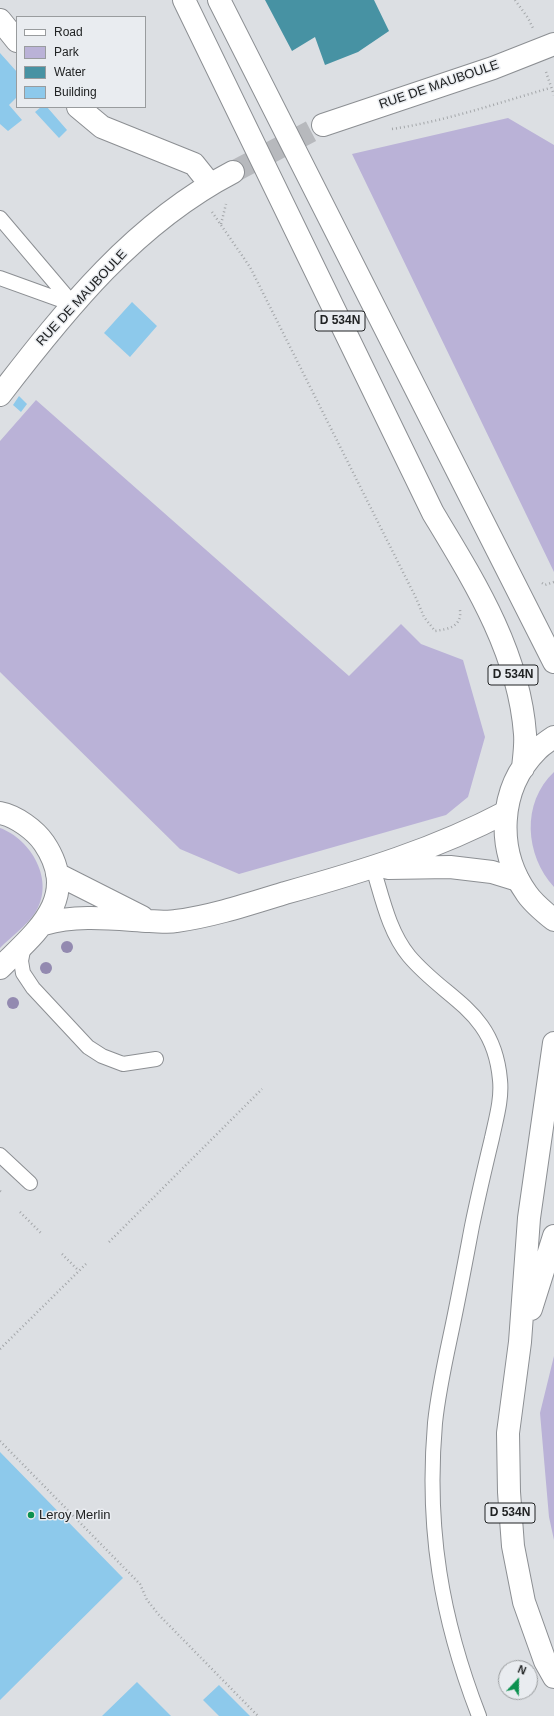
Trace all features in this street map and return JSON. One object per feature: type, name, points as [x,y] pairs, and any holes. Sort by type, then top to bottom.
[{"type":"main road","name":"D 534N","points":[[184,0],[433,513],[477,587],[494,623],[508,659],[521,703],[525,736],[523,768]]},
{"type":"main road","name":"D 534N","points":[[219,0],[354,270],[554,662]]},
{"type":"main road","points":[[0,20],[16,40]]},
{"type":"main road","name":"RUE DE MAUBOULE","points":[[323,125],[493,68],[548,46]]},
{"type":"main road","points":[[79,108],[102,127],[194,164],[204,188]]},
{"type":"main road","name":"RUE DE MAUBOULE","points":[[0,395],[44,337],[110,264],[141,236],[204,188],[233,172]]},
{"type":"main road","points":[[554,737],[537,750],[523,768],[512,789],[506,812],[505,835],[509,858],[518,880],[528,896],[554,920]]},
{"type":"main road","points":[[44,924],[56,920],[83,919],[175,922],[212,914],[373,868],[448,840],[506,812]]},
{"type":"main road","points":[[0,813],[20,821],[40,838],[52,854],[59,886],[57,896],[44,924],[0,968]]},
{"type":"main road","points":[[373,868],[450,867],[492,872],[518,880]]},
{"type":"main road","points":[[57,874],[148,921]]},
{"type":"main road","name":"D 534N","points":[[554,1044],[529,1218],[520,1342],[508,1433],[509,1492],[513,1546],[524,1602],[545,1661],[554,1677]]},
{"type":"main road","name":"D 534N","points":[[520,1342],[554,1236]]},
{"type":"lane","points":[[0,218],[73,304]]},
{"type":"lane","points":[[0,278],[73,304]]},
{"type":"lane","points":[[373,868],[395,933],[409,956],[470,1010],[484,1029],[496,1053],[500,1081],[498,1108],[473,1220],[442,1378],[435,1422],[433,1471],[433,1518],[438,1570],[450,1631],[479,1716]]},
{"type":"lane","points":[[25,944],[22,961],[23,973],[32,988],[88,1047],[102,1056],[123,1064],[156,1060]]},
{"type":"lane","points":[[0,1154],[30,1183]]},
{"type":"path","points":[[514,0],[548,46]]},
{"type":"path","points":[[391,129],[420,125],[550,88]]},
{"type":"path","points":[[204,188],[250,267],[416,598],[424,617],[436,631],[451,629],[457,623],[460,614],[460,606]]},
{"type":"path","points":[[537,580],[544,585],[554,582]]},
{"type":"path","points":[[109,1242],[262,1089]]},
{"type":"path","points":[[20,1212],[42,1234]]},
{"type":"path","points":[[62,1254],[79,1271]]},
{"type":"path","points":[[0,1349],[86,1264]]},
{"type":"path","points":[[0,1441],[140,1584],[147,1600],[159,1615],[258,1716]]},
{"type":"green space","points":[[508,118],[554,145],[554,572],[352,154]]},
{"type":"green space","points":[[36,400],[349,676],[401,624],[421,644],[463,660],[485,737],[468,797],[446,815],[239,874],[180,849],[0,672],[0,441]]},
{"type":"green space","points":[[554,772],[554,887],[544,874],[537,860],[531,829],[532,814],[536,799],[543,785]]},
{"type":"green space","points":[[0,828],[11,833],[22,841],[30,851],[37,863],[43,888],[41,901],[35,913],[23,927],[0,948]]},
{"type":"green space","points":[[554,1356],[554,1540],[549,1517],[540,1413]]},
{"type":"water","points":[[265,0],[374,0],[389,31],[358,52],[325,65],[315,37],[292,51]]},
{"type":"building","points":[[0,53],[16,71],[16,98],[9,105],[22,120],[8,131],[0,124]]},
{"type":"building","points":[[40,108],[48,108],[67,130],[59,138],[35,112]]},
{"type":"building","points":[[132,302],[157,326],[130,357],[104,333]]},
{"type":"building","points":[[19,396],[27,404],[21,412],[13,405]]},
{"type":"building","name":"Leroy Merlin","points":[[0,1452],[123,1578],[0,1700]]},
{"type":"building","points":[[137,1682],[171,1716],[102,1716]]},
{"type":"building","points":[[219,1685],[250,1716],[219,1716],[203,1700]]},
{"type":"tunnel","points":[[233,172],[323,125]]},
{"type":"place","name":"Leroy Merlin","points":[[31,1515]]}]
